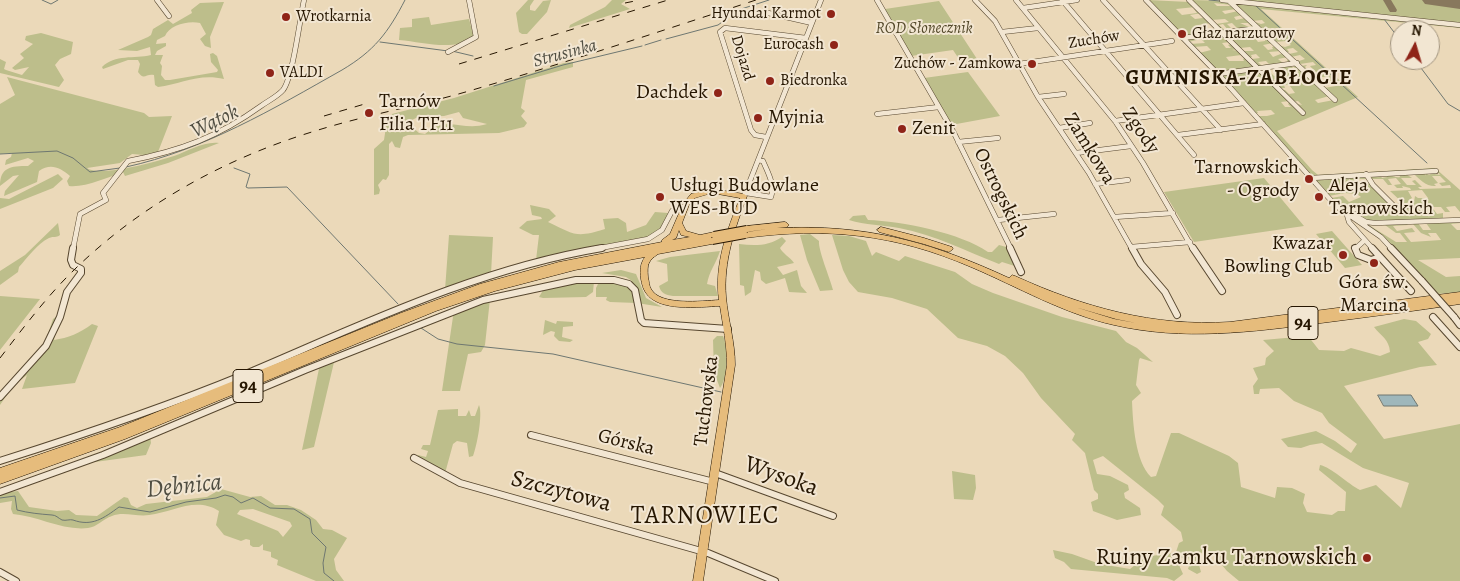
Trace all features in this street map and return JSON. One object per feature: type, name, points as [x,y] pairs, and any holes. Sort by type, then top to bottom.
[{"type":"main road","points":[[646,248],[670,239],[679,224],[684,208],[694,196],[717,191],[745,194]]},
{"type":"main road","name":"Tuchowska","points":[[698,581],[715,478],[730,366],[722,280],[725,249],[745,194]]},
{"type":"main road","points":[[679,224],[682,230],[688,234],[713,238]]},
{"type":"main road","name":"94","points":[[0,472],[73,448],[145,421],[462,293],[559,265],[646,248],[810,224],[848,226],[893,233],[956,252],[1045,293],[1087,308],[1128,319],[1170,325],[1232,325],[1460,295]]},
{"type":"main road","name":"94","points":[[746,232],[827,229],[864,233],[905,241],[959,258],[1038,296],[1088,315],[1120,323],[1166,330],[1235,332],[1460,301]]},
{"type":"main road","name":"94","points":[[0,480],[146,427],[466,297],[527,279],[666,250],[713,238]]},
{"type":"main road","points":[[666,250],[649,256],[644,266],[648,290],[653,297],[662,301],[678,303],[723,303]]},
{"type":"main road","points":[[612,260],[634,259],[644,266]]},
{"type":"street","points":[[157,0],[169,16]]},
{"type":"street","points":[[0,397],[12,382],[36,359],[52,334],[60,317],[64,298],[81,271],[73,265],[71,260],[80,214],[106,200],[103,193],[128,161],[159,155],[200,142],[243,119],[283,90],[290,75],[304,0]]},
{"type":"street","points":[[449,51],[458,44],[473,41],[476,36],[469,0]]},
{"type":"street","name":"Tuchowska","points":[[745,194],[821,0]]},
{"type":"street","name":"Ostrogskich","points":[[877,0],[958,142],[998,220],[1021,272]]},
{"type":"street","name":"Zamkowa","points":[[975,0],[1002,32],[1038,97],[1076,153],[1141,264],[1165,292],[1177,315]]},
{"type":"street","name":"Zgody","points":[[1016,0],[1114,121],[1222,291]]},
{"type":"street","points":[[1023,8],[1077,0]]},
{"type":"street","points":[[1103,0],[1221,130]]},
{"type":"street","points":[[1146,0],[1218,74],[1311,178],[1345,212],[1381,238],[1460,325]]},
{"type":"street","points":[[1189,0],[1303,113]]},
{"type":"street","points":[[1222,0],[1460,25]]},
{"type":"street","points":[[1063,1],[1194,156]]},
{"type":"street","points":[[1229,1],[1336,100]]},
{"type":"street","points":[[768,13],[812,23]]},
{"type":"street","name":"Dojazd","points":[[766,137],[754,135],[751,130],[720,32],[722,28],[725,28],[806,38]]},
{"type":"street","points":[[1002,32],[1038,28]]},
{"type":"street","points":[[1183,38],[1258,28]]},
{"type":"street","name":"Zuchów","points":[[1019,64],[1172,41]]},
{"type":"street","points":[[1218,74],[1297,64]]},
{"type":"street","points":[[1038,97],[1064,94]]},
{"type":"street","points":[[1114,121],[1244,103]]},
{"type":"street","points":[[877,114],[939,107]]},
{"type":"street","points":[[1059,128],[1090,123]]},
{"type":"street","points":[[1178,136],[1263,124]]},
{"type":"street","points":[[958,142],[998,138]]},
{"type":"street","points":[[1076,153],[1131,146]]},
{"type":"street","points":[[745,194],[771,197],[771,182],[763,161],[758,160]]},
{"type":"street","points":[[1311,178],[1436,171]]},
{"type":"street","points":[[1366,174],[1395,207]]},
{"type":"street","points":[[1095,184],[1128,180]]},
{"type":"street","points":[[1345,212],[1407,206]]},
{"type":"street","points":[[0,461],[200,392],[399,308],[507,270],[546,258],[648,239],[662,230],[672,211],[684,208]]},
{"type":"street","points":[[1345,212],[1376,224],[1460,220]]},
{"type":"street","points":[[1345,212],[1349,222],[1410,291]]},
{"type":"street","points":[[998,220],[1054,214]]},
{"type":"street","points":[[1114,217],[1174,214]]},
{"type":"street","points":[[1365,240],[1355,248],[1358,255],[1371,260],[1380,257]]},
{"type":"street","points":[[1131,247],[1190,242]]},
{"type":"street","points":[[0,492],[103,455],[453,310],[491,298],[576,280],[614,280],[629,284],[635,290],[641,320],[644,323],[728,329]]},
{"type":"street","points":[[1433,317],[1460,347]]},
{"type":"street","name":"Górska","points":[[531,435],[715,478]]},
{"type":"street","name":"Szczytowa","points":[[414,458],[444,476],[487,492],[703,552],[774,581]]},
{"type":"street","name":"Wysoka","points":[[715,478],[833,516]]},
{"type":"street","points":[[0,572],[16,581]]},
{"type":"green space","points":[[528,0],[534,0],[530,10],[535,11],[543,1],[551,0],[547,12],[527,34],[522,34],[519,32],[516,13]]},
{"type":"green space","points":[[612,0],[626,0],[621,4],[630,9],[569,28],[570,25],[605,7]]},
{"type":"green space","points":[[1148,0],[1189,2],[1195,7],[1176,9],[1182,15],[1197,13],[1194,9],[1202,13],[1190,15],[1195,19],[1203,18],[1201,15],[1203,16],[1211,23],[1198,25],[1207,32],[1215,29],[1218,32],[1184,37]]},
{"type":"green space","points":[[1190,0],[1228,1],[1232,5],[1214,3],[1217,6],[1233,6],[1236,9],[1222,11],[1225,14],[1238,11],[1242,15],[1234,17],[1236,20],[1245,18],[1255,25],[1253,28],[1248,23],[1240,23],[1249,27],[1239,30],[1232,23],[1227,24],[1231,28],[1228,30],[1223,24],[1219,25],[1226,31],[1222,32],[1216,24],[1229,22],[1225,19],[1211,20]]},
{"type":"green space","points":[[1232,0],[1460,0],[1460,24],[1440,22],[1440,20],[1422,20]]},
{"type":"green space","name":"ROD Słonecznik","points":[[939,1],[979,62],[976,62],[977,64],[963,65],[953,50],[911,56],[885,9]]},
{"type":"green space","points":[[224,2],[210,37],[211,48],[205,46],[200,39],[206,34],[200,23],[190,22],[175,26],[165,36],[157,40],[156,44],[166,43],[166,46],[157,51],[155,55],[163,55],[160,63],[162,66],[161,75],[165,80],[170,80],[217,72],[218,70],[211,62],[210,54],[213,53],[217,56],[224,79],[206,77],[158,87],[155,85],[154,75],[140,75],[138,72],[140,64],[138,60],[128,60],[103,69],[102,67],[113,60],[151,55],[150,47],[137,51],[118,50],[148,37],[153,29],[168,20],[173,24],[192,13],[191,10],[200,3]]},
{"type":"green space","points":[[1232,3],[1408,20],[1390,21],[1261,9],[1358,97],[1277,131],[1318,175],[1435,168],[1460,190],[1460,212],[1455,206],[1446,207],[1450,212],[1445,212],[1441,207],[1432,207],[1437,214],[1443,213],[1443,220],[1372,222],[1352,212],[1407,207],[1414,202],[1415,196],[1418,198],[1428,198],[1422,190],[1408,191],[1412,198],[1405,205],[1390,191],[1411,190],[1410,188],[1402,186],[1403,188],[1397,188],[1394,185],[1401,184],[1396,178],[1388,179],[1392,185],[1388,185],[1383,179],[1372,179],[1371,176],[1380,175],[1382,178],[1387,177],[1386,175],[1400,177],[1399,174],[1406,174],[1412,178],[1401,178],[1407,185],[1416,185],[1412,181],[1415,180],[1422,187],[1418,187],[1420,189],[1451,188],[1450,185],[1442,186],[1439,183],[1446,182],[1440,176],[1432,176],[1438,183],[1434,184],[1436,186],[1433,186],[1424,182],[1413,173],[1424,173],[1426,176],[1425,173],[1440,175],[1436,170],[1313,177],[1257,116],[1275,114],[1271,110],[1257,111],[1258,113],[1255,113],[1222,76],[1259,70],[1265,78],[1258,78],[1261,81],[1268,80],[1289,101],[1281,102],[1285,107],[1291,107],[1288,104],[1290,102],[1302,105],[1298,101],[1293,102],[1282,90],[1289,94],[1295,93],[1290,86],[1292,85],[1284,85],[1285,88],[1281,88],[1278,86],[1288,81],[1283,77],[1272,80],[1263,70],[1267,69],[1274,76],[1280,74],[1274,68],[1291,66],[1293,68],[1288,69],[1292,73],[1299,72],[1292,65],[1297,65],[1329,96],[1315,100],[1318,103],[1334,100],[1338,102],[1324,88],[1342,85],[1337,80],[1318,82],[1315,79],[1319,81],[1328,80],[1325,77],[1313,77],[1301,66],[1307,65],[1305,67],[1313,75],[1318,75],[1310,66],[1316,65],[1313,62],[1300,64],[1293,59],[1299,61],[1305,59],[1300,55],[1291,57],[1289,54],[1298,52],[1293,48],[1287,49],[1289,52],[1286,52],[1278,45],[1285,47],[1291,45],[1286,41],[1275,42],[1266,32],[1270,34],[1283,32],[1273,28],[1260,29],[1255,22],[1265,23],[1262,20],[1252,21]]},
{"type":"green space","points":[[429,17],[431,25],[469,19],[474,37],[466,42],[448,45],[399,40],[400,28],[412,27],[412,19]]},
{"type":"green space","points":[[1440,23],[1460,25],[1460,28],[1440,26]]},
{"type":"green space","points":[[1256,29],[1266,37],[1255,38],[1258,42],[1265,41],[1266,38],[1273,43],[1263,45],[1268,50],[1273,49],[1272,47],[1275,46],[1281,51],[1269,52],[1273,57],[1283,53],[1288,57],[1278,59],[1283,63],[1288,62],[1287,60],[1290,59],[1294,63],[1266,68],[1263,65],[1269,64],[1266,61],[1258,62],[1263,67],[1261,68],[1252,59],[1260,58],[1256,54],[1250,57],[1243,51],[1254,51],[1250,47],[1240,48],[1230,38],[1241,37],[1237,34],[1227,36],[1226,33],[1248,31],[1253,36],[1260,34]]},
{"type":"green space","points":[[41,33],[73,42],[71,54],[60,59],[55,65],[64,80],[59,87],[0,73],[0,59],[6,62],[4,69],[22,75],[29,67],[15,70],[12,68],[24,58],[20,54],[33,44],[25,40],[26,36]]},
{"type":"green space","points":[[1222,34],[1230,42],[1222,43],[1226,48],[1231,48],[1228,45],[1232,44],[1238,49],[1232,50],[1240,51],[1241,55],[1226,57],[1229,61],[1244,61],[1243,59],[1245,58],[1257,67],[1218,73],[1199,53],[1211,50],[1207,46],[1193,47],[1190,44],[1205,43],[1201,39],[1188,42],[1186,39]]},
{"type":"green space","points":[[573,62],[573,67],[526,80],[521,108],[525,111],[521,116],[527,123],[524,127],[499,133],[408,135],[403,137],[400,148],[395,147],[392,141],[389,144],[389,175],[386,180],[383,179],[378,185],[379,194],[374,195],[374,149],[384,140],[386,127],[392,114],[454,98],[564,63]],"holes":[[[459,112],[463,118],[487,124],[478,126],[440,125],[425,134],[419,133],[409,124],[410,121],[418,117],[444,116]]]},
{"type":"green space","points":[[968,72],[1000,116],[951,125],[924,78]]},
{"type":"green space","points":[[7,77],[144,113],[149,117],[172,116],[158,152],[144,155],[132,154],[120,163],[87,168],[94,171],[129,168],[174,156],[202,145],[219,143],[168,163],[125,176],[123,172],[96,182],[75,186],[69,186],[67,181],[70,176],[62,170],[55,167],[47,167],[39,171],[37,182],[4,196],[5,191],[19,175],[13,176],[0,186],[4,171],[16,166],[28,166],[34,161],[28,158],[5,165],[6,160],[11,157],[12,153],[0,154],[0,104],[15,95]]},
{"type":"green space","points":[[58,174],[63,179],[53,188],[0,209],[0,198],[9,199]]},
{"type":"green space","points":[[1363,175],[1366,179],[1354,179],[1360,187],[1367,187],[1366,185],[1369,183],[1391,207],[1343,209],[1331,198],[1343,196],[1349,202],[1361,197],[1357,194],[1345,193],[1329,196],[1314,180],[1346,177],[1351,181],[1349,177]]},
{"type":"green space","points":[[1264,178],[1304,226],[1194,242],[1164,192]]},
{"type":"green space","points":[[530,205],[549,209],[556,216],[548,222],[576,234],[588,234],[605,229],[603,219],[618,218],[626,223],[627,232],[646,225],[655,212],[668,213],[660,230],[644,239],[536,260],[539,235],[533,235],[519,228],[527,221],[542,219],[532,215]]},
{"type":"green space","points":[[865,215],[868,220],[897,223],[947,234],[976,245],[988,252],[992,252],[999,245],[1010,248],[1018,267],[1002,262],[999,264],[938,239],[912,231],[849,220],[853,216]]},
{"type":"green space","points":[[1356,217],[1396,242],[1407,242],[1400,233],[1396,233],[1385,225],[1407,224],[1393,226],[1397,231],[1412,228],[1415,232],[1404,233],[1411,242],[1441,240],[1436,233],[1428,233],[1431,237],[1421,233],[1413,224],[1418,223],[1423,230],[1431,230],[1426,223],[1460,223],[1451,224],[1457,230],[1460,230],[1460,258],[1418,260],[1446,277],[1460,276],[1460,292],[1437,294],[1388,241]]},
{"type":"green space","points":[[58,223],[60,235],[49,238],[40,244],[19,267],[18,272],[0,285],[0,271],[25,255]]},
{"type":"green space","points":[[1332,231],[1362,265],[1345,268],[1316,234]]},
{"type":"green space","points":[[810,234],[819,241],[822,257],[833,290],[820,291],[807,260],[800,235]]},
{"type":"green space","points":[[449,235],[493,237],[491,274],[445,290]]},
{"type":"green space","points":[[832,235],[849,236],[866,241],[872,256],[876,252],[899,261],[905,256],[955,272],[972,284],[993,293],[1062,317],[1116,331],[1126,342],[1137,348],[1153,362],[1140,358],[1136,385],[1141,393],[1132,401],[1138,452],[1151,477],[1156,476],[1171,433],[1179,433],[1229,456],[1238,463],[1241,487],[1275,498],[1277,487],[1292,488],[1305,494],[1303,503],[1307,512],[1332,515],[1338,511],[1345,511],[1346,492],[1319,470],[1320,465],[1360,490],[1376,485],[1401,508],[1409,483],[1363,468],[1322,443],[1301,448],[1288,447],[1281,439],[1316,431],[1335,441],[1351,453],[1357,444],[1329,423],[1322,413],[1294,401],[1279,388],[1260,389],[1259,394],[1254,394],[1253,386],[1258,379],[1253,368],[1265,365],[1266,358],[1274,351],[1263,340],[1308,336],[1319,350],[1344,351],[1351,348],[1380,356],[1390,352],[1386,341],[1374,327],[1404,319],[1416,321],[1431,334],[1428,339],[1418,342],[1437,365],[1420,367],[1344,386],[1384,439],[1460,424],[1460,581],[1239,581],[1227,571],[1210,551],[1196,554],[1201,572],[1197,574],[1188,569],[1190,563],[1188,557],[1179,558],[1179,565],[1183,574],[1174,581],[1167,578],[1071,569],[1064,562],[1055,558],[1053,550],[1072,554],[1100,564],[1130,569],[1145,557],[1176,552],[1179,543],[1183,541],[1181,532],[1161,515],[1164,506],[1158,500],[1103,456],[1093,460],[1097,474],[1110,476],[1128,485],[1129,490],[1124,493],[1125,498],[1140,508],[1141,515],[1117,520],[1093,511],[1091,502],[1098,499],[1098,494],[1094,490],[1085,453],[1072,440],[1075,434],[1041,398],[1023,373],[1005,356],[987,346],[958,338],[927,309],[892,298],[858,292],[849,282],[843,270]]},
{"type":"green space","points":[[782,237],[786,241],[780,248],[794,263],[777,267],[783,275],[797,270],[801,286],[807,293],[789,292],[785,278],[766,284],[761,280],[760,272],[755,270],[751,292],[745,296],[744,286],[740,285],[739,244],[762,245]]},
{"type":"green space","points":[[720,251],[707,284],[715,286],[718,296],[673,296],[662,292],[659,286],[668,281],[667,264],[656,261],[670,257]]},
{"type":"green space","points":[[621,270],[636,274],[646,298],[662,307],[637,303],[610,302],[606,300],[607,297],[596,297],[596,288],[599,282],[630,285],[632,281],[626,277],[602,273]]},
{"type":"green space","points":[[574,281],[594,282],[593,292],[586,297],[539,297],[545,287]]},
{"type":"green space","points":[[0,296],[40,299],[0,350]]},
{"type":"green space","points":[[490,299],[485,345],[481,352],[468,354],[460,391],[442,391],[454,310]]},
{"type":"green space","points":[[59,315],[54,340],[74,335],[92,324],[98,326],[75,383],[22,389],[27,375],[13,386],[0,405],[0,392],[9,385],[20,370],[39,352],[45,343],[53,319]]},
{"type":"green space","points":[[545,320],[556,324],[557,321],[573,322],[573,326],[563,327],[562,337],[573,340],[570,342],[559,341],[554,336],[555,332],[551,331],[543,335]]},
{"type":"green space","points":[[717,336],[723,336],[726,354],[725,377],[720,388],[714,372],[713,340]]},
{"type":"green space","points":[[335,358],[314,447],[302,450],[320,364]]},
{"type":"green space","points":[[479,405],[480,422],[473,456],[469,457],[467,443],[457,441],[453,444],[444,477],[416,459],[418,455],[426,457],[428,451],[421,449],[423,445],[430,445],[438,410],[458,409],[458,416],[466,416],[469,410],[471,416],[475,416]]},
{"type":"green space","points":[[150,436],[151,443],[146,455],[95,462],[94,458]]},
{"type":"green space","points":[[952,471],[975,475],[976,488],[973,500],[954,499]]},
{"type":"green space","points":[[221,489],[250,497],[261,496],[275,505],[287,505],[301,510],[316,520],[323,529],[332,530],[347,538],[334,559],[336,570],[344,581],[316,581],[277,565],[278,560],[271,557],[271,552],[263,550],[263,544],[259,547],[253,547],[250,545],[250,540],[241,541],[224,535],[216,525],[219,511],[202,505],[184,506],[149,515],[116,515],[97,525],[79,528],[13,514],[11,509],[12,501],[0,503],[0,493],[18,491],[29,507],[57,511],[69,510],[76,515],[97,516],[124,497],[128,498],[131,505],[137,508],[146,504],[207,497]],"holes":[[[253,509],[290,522],[292,526],[283,537],[278,531],[237,514],[240,510]]]},
{"type":"water","points":[[1378,395],[1411,395],[1418,406],[1384,406]]},
{"type":"waterway","points":[[42,0],[51,4],[58,0]]},
{"type":"waterway","name":"Wątok","points":[[126,167],[155,160],[183,150],[237,127],[342,70],[372,48],[386,32],[405,0]]},
{"type":"waterway","name":"Strusinka","points":[[666,39],[718,25],[725,20],[729,13],[769,0]]},
{"type":"waterway","points":[[1209,0],[1220,1]]},
{"type":"waterway","points":[[1255,5],[1427,163]]},
{"type":"waterway","points":[[1384,19],[1390,27]]},
{"type":"waterway","name":"Strusinka","points":[[645,45],[661,40]]},
{"type":"waterway","name":"Strusinka","points":[[380,42],[448,51]]},
{"type":"waterway","name":"Strusinka","points":[[494,86],[563,65],[642,46]]},
{"type":"waterway","name":"Strusinka","points":[[452,51],[473,56]]},
{"type":"waterway","points":[[1422,70],[1448,104],[1460,111]]},
{"type":"waterway","name":"Wątok","points":[[0,154],[57,151],[73,158],[90,172],[120,168]]},
{"type":"waterway","points":[[234,168],[250,174],[246,187],[248,188],[287,187],[398,304]]},
{"type":"waterway","points":[[421,328],[438,339],[457,344],[553,354],[721,392]]},
{"type":"waterway","name":"Dębnica","points":[[0,498],[15,496],[17,510],[53,515],[62,520],[80,522],[98,520],[119,507],[150,512],[186,502],[225,495],[233,497],[241,503],[253,498],[270,508],[294,509],[310,519],[312,533],[326,547],[323,563],[324,573],[334,581]]},
{"type":"taxiway","points":[[1387,0],[1393,10]]},
{"type":"runway","points":[[1432,0],[1460,3]]},
{"type":"railway","points":[[625,3],[640,0]]},
{"type":"railway","points":[[459,64],[668,0]]},
{"type":"railway","points":[[0,358],[55,290],[101,246],[157,204],[218,169],[282,142],[315,131],[505,80],[756,0]]},
{"type":"railway","points":[[324,116],[368,103]]},
{"type":"place","name":"Hyundai Karmot","points":[[831,14]]},
{"type":"place","name":"Wrotkarnia","points":[[286,17]]},
{"type":"place","name":"Głaz narzutowy","points":[[1182,34]]},
{"type":"place","name":"Eurocash","points":[[834,45]]},
{"type":"place","name":"Zuchów - Zamkowa","points":[[1032,64]]},
{"type":"place","name":"VALDI","points":[[270,73]]},
{"type":"place","name":"Biedronka","points":[[770,81]]},
{"type":"place","name":"Dachdek","points":[[718,93]]},
{"type":"place","name":"Tarnów Filia TF11","points":[[369,113]]},
{"type":"place","name":"Myjnia","points":[[758,118]]},
{"type":"place","name":"Zenit","points":[[902,129]]},
{"type":"place","name":"Tarnowskich - Ogrody","points":[[1309,179]]},
{"type":"place","name":"Usługi Budowlane WES-BUD","points":[[660,197]]},
{"type":"place","name":"Aleja Tarnowskich","points":[[1319,197]]},
{"type":"place","name":"Kwazar Bowling Club","points":[[1343,255]]},
{"type":"place","name":"Góra św. Marcina","points":[[1374,263]]},
{"type":"place","name":"Ruiny Zamku Tarnowskich","points":[[1367,558]]},
{"type":"district","name":"GUMNISKA-ZABŁOCIE","points":[[1239,79]]},
{"type":"district","name":"TARNOWIEC","points":[[705,517]]}]
